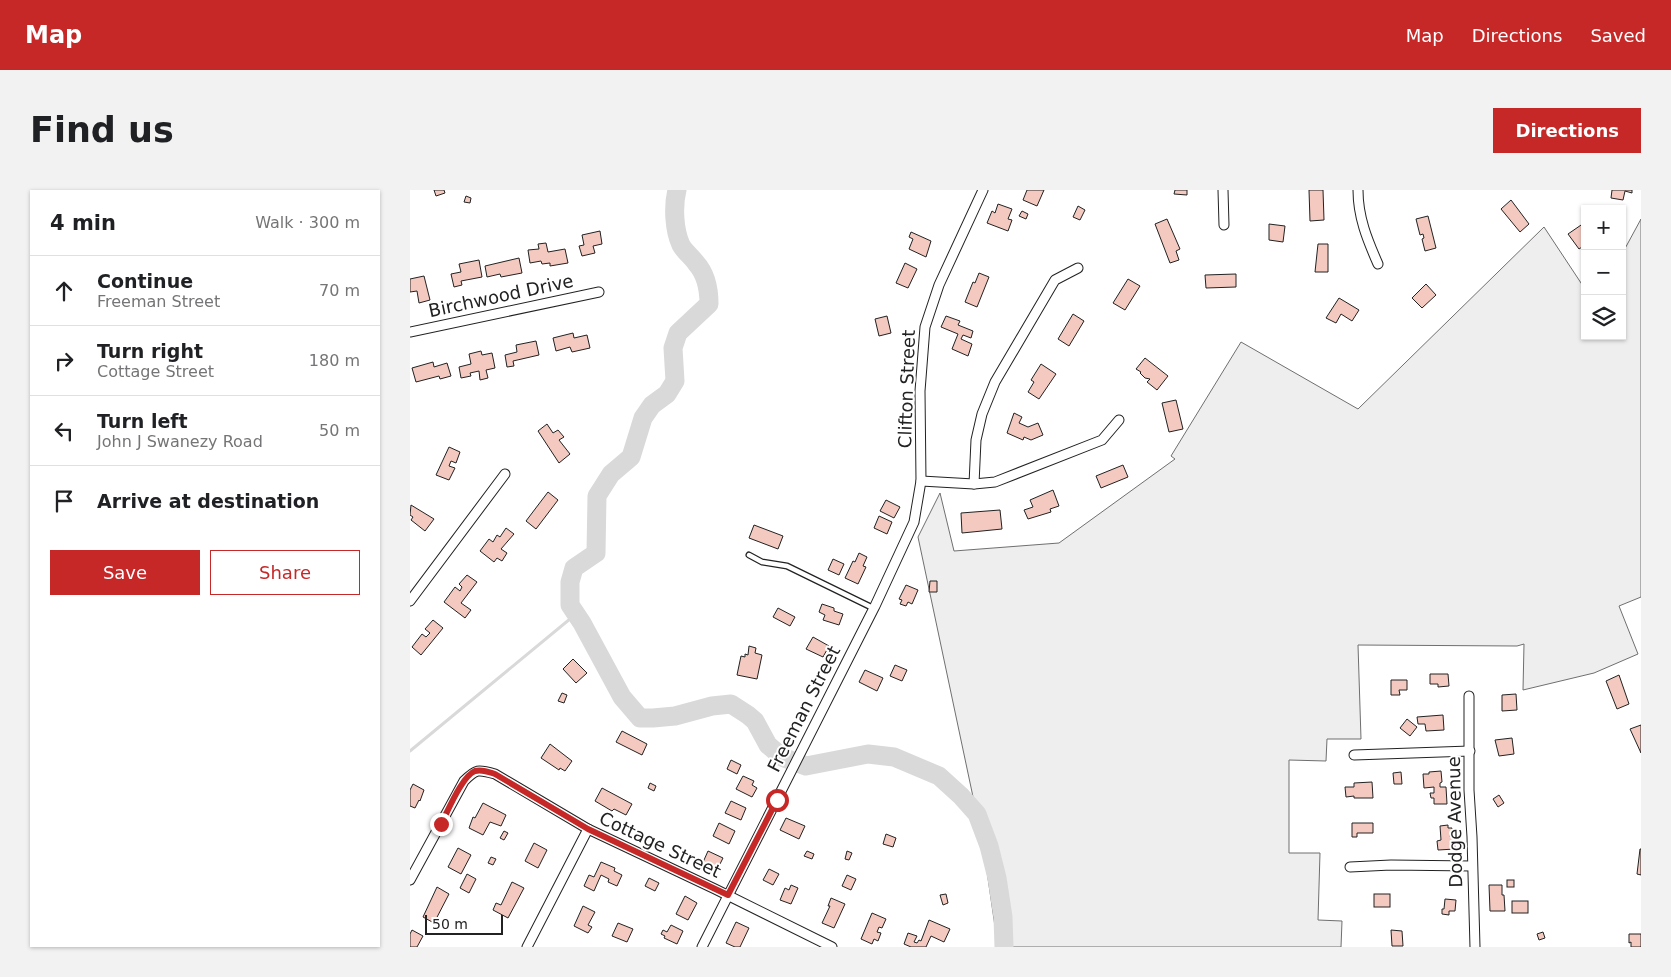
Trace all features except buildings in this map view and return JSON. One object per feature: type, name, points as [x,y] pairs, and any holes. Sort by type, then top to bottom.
[{"type":"street","name":"Clifton Street","points":[[921,481],[920,391],[924,327],[939,285],[983,190]]},
{"type":"street","points":[[1223,190],[1224,225]]},
{"type":"street","points":[[1358,190],[1363,228],[1378,264]]},
{"type":"street","points":[[974,484],[976,440],[982,414],[995,382],[1055,280],[1078,268]]},
{"type":"street","name":"Birchwood Drive","points":[[410,332],[599,292]]},
{"type":"street","points":[[921,481],[974,484],[995,482],[1102,440],[1119,420]]},
{"type":"street","points":[[410,601],[413,590],[505,474]]},
{"type":"street","name":"Freeman Street","points":[[702,947],[873,608],[914,522],[921,481]]},
{"type":"street","name":"Dodge Avenue","points":[[1469,696],[1469,790],[1475,947]]},
{"type":"street","points":[[1354,755],[1470,751]]},
{"type":"street","name":"Cottage Street","points":[[410,880],[464,781],[476,771],[482,770],[495,774],[588,829],[728,895],[832,947]]},
{"type":"street","points":[[527,947],[588,829]]},
{"type":"street","points":[[1350,867],[1392,865],[1472,866]]},
{"type":"lane","points":[[749,555],[762,562],[787,566],[873,608]]},
{"type":"shaded area","points":[[1641,219],[1641,597],[1619,606],[1638,654],[1594,673],[1523,690],[1524,644],[1517,646],[1358,645],[1361,739],[1327,739],[1326,761],[1289,760],[1289,853],[1320,853],[1318,920],[1342,921],[1341,947],[998,947],[983,844],[918,537],[940,493],[954,551],[1059,543],[1175,459],[1171,456],[1241,342],[1358,409],[1544,227],[1581,283],[1581,340],[1626,340],[1626,247]]},
{"type":"waterway","points":[[677,190],[675,203],[677,232],[682,247],[705,277],[709,304],[678,333],[673,348],[675,381],[667,394],[652,405],[643,418],[631,457],[611,474],[597,496],[596,553],[574,568],[570,582],[570,605],[582,623],[622,697],[640,718],[675,716],[712,706],[731,704],[755,721],[768,745],[782,757],[806,766],[868,754],[894,757],[939,776],[977,814],[989,846],[997,878],[1003,917],[1004,947]]},
{"type":"waterway","points":[[410,751],[576,614]]},
{"type":"route","points":[[441,824],[464,781],[474,771],[482,770],[495,774],[588,829],[728,895],[777,800]]}]
